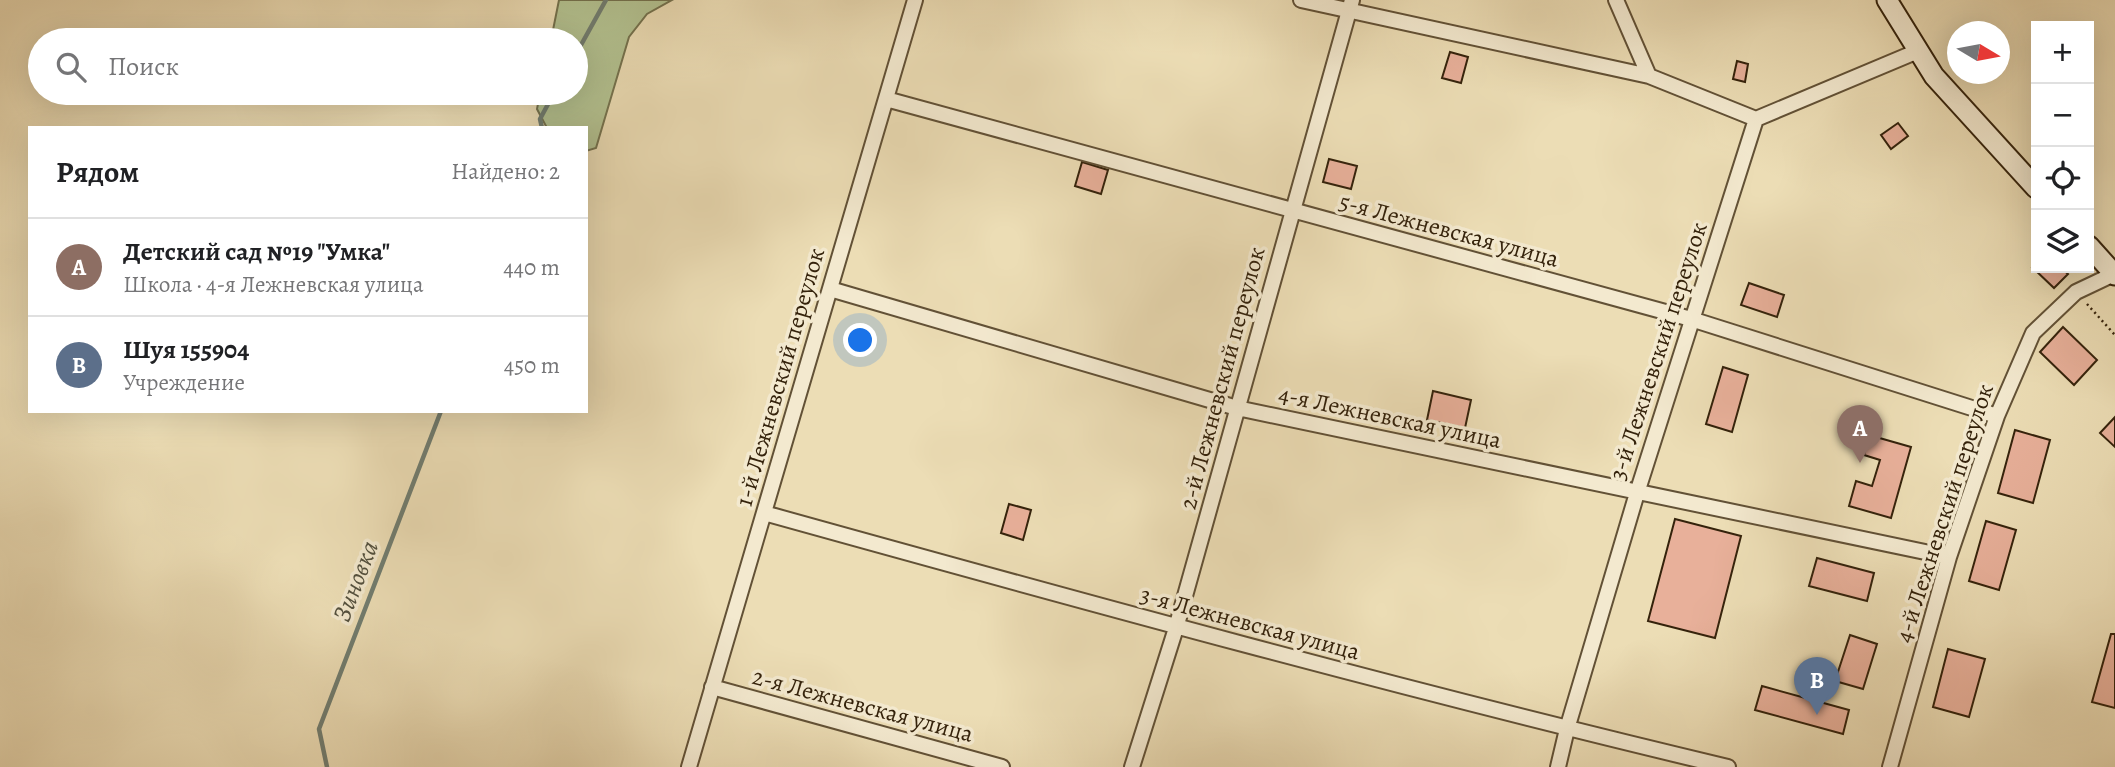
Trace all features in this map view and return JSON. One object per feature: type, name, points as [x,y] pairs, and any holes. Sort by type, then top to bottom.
[{"type":"main road","points":[[1887,0],[1934,76],[2031,183]]},
{"type":"main road","points":[[2094,252],[2114,274]]},
{"type":"street","name":"1-й Лежневский переулок","points":[[689,767],[915,0]]},
{"type":"street","points":[[1301,0],[1349,6],[1649,76],[1756,119],[1918,51]]},
{"type":"street","points":[[1616,0],[1649,76]]},
{"type":"street","name":"2-й Лежневский переулок","points":[[1132,767],[1176,628],[1349,6]]},
{"type":"street","name":"5-я Лежневская улица","points":[[886,99],[1692,319],[1997,416]]},
{"type":"street","name":"3-й Лежневский переулок","points":[[1558,767],[1637,493],[1756,119]]},
{"type":"street","name":"4-й Лежневский переулок","points":[[1890,767],[1949,557],[1997,416],[2033,333],[2076,292],[2114,274]]},
{"type":"street","name":"4-я Лежневская улица","points":[[830,289],[1237,408],[1949,557]]},
{"type":"street","name":"3-я Лежневская улица","points":[[764,513],[1176,628],[1567,729],[1728,767]]},
{"type":"street","name":"2-я Лежневская улица","points":[[712,687],[1002,767]]},
{"type":"path","points":[[2076,292],[2115,335]]},
{"type":"green space","points":[[559,0],[672,0],[647,14],[629,37],[596,148],[588,150],[588,126],[546,126],[537,109],[538,105],[588,105],[588,28],[553,28]]},
{"type":"building","points":[[1450,52],[1468,57],[1461,83],[1442,78]]},
{"type":"building","points":[[1737,61],[1748,64],[1745,82],[1733,79]]},
{"type":"building","points":[[1898,123],[1908,136],[1891,149],[1881,135]]},
{"type":"building","points":[[1329,159],[1357,166],[1351,189],[1323,182]]},
{"type":"building","points":[[1082,162],[1108,170],[1101,194],[1075,186]]},
{"type":"building","points":[[2038,273],[2068,274],[2054,288]]},
{"type":"building","points":[[1749,283],[1784,295],[1777,317],[1741,305]]},
{"type":"building","points":[[2063,327],[2097,360],[2074,385],[2040,352]]},
{"type":"building","points":[[1723,367],[1748,375],[1732,432],[1706,424]]},
{"type":"building","points":[[1433,391],[1471,400],[1465,428],[1427,420]]},
{"type":"building","points":[[2115,417],[2115,447],[2100,433]]},
{"type":"building","points":[[2015,430],[2050,440],[2033,503],[1998,493]]},
{"type":"building","points":[[1869,435],[1911,447],[1891,518],[1849,506],[1856,481],[1872,486],[1880,460],[1864,455]]},
{"type":"building","points":[[1009,504],[1031,510],[1023,540],[1001,533]]},
{"type":"building","points":[[1675,519],[1741,536],[1715,638],[1648,621]]},
{"type":"building","points":[[1986,521],[2016,530],[1999,590],[1969,581]]},
{"type":"building","points":[[1817,558],[1874,573],[1867,601],[1809,586]]},
{"type":"building","points":[[2111,634],[2115,634],[2115,708],[2092,702]]},
{"type":"building","points":[[1850,635],[1877,644],[1863,689],[1835,681]]},
{"type":"building","points":[[1948,649],[1985,659],[1969,717],[1933,707]]},
{"type":"building","points":[[1762,686],[1849,710],[1843,734],[1755,710]]},
{"type":"waterway","name":"Зиновка","points":[[588,32],[606,0]]},
{"type":"waterway","name":"Зиновка","points":[[542,126],[540,119],[548,105]]},
{"type":"waterway","name":"Зиновка","points":[[327,767],[319,729],[440,413]]},
{"type":"place","name":"Детский сад №19 \"Умка\"","points":[[1860,463]]},
{"type":"place","name":"Шуя 155904","points":[[1817,715]]}]
